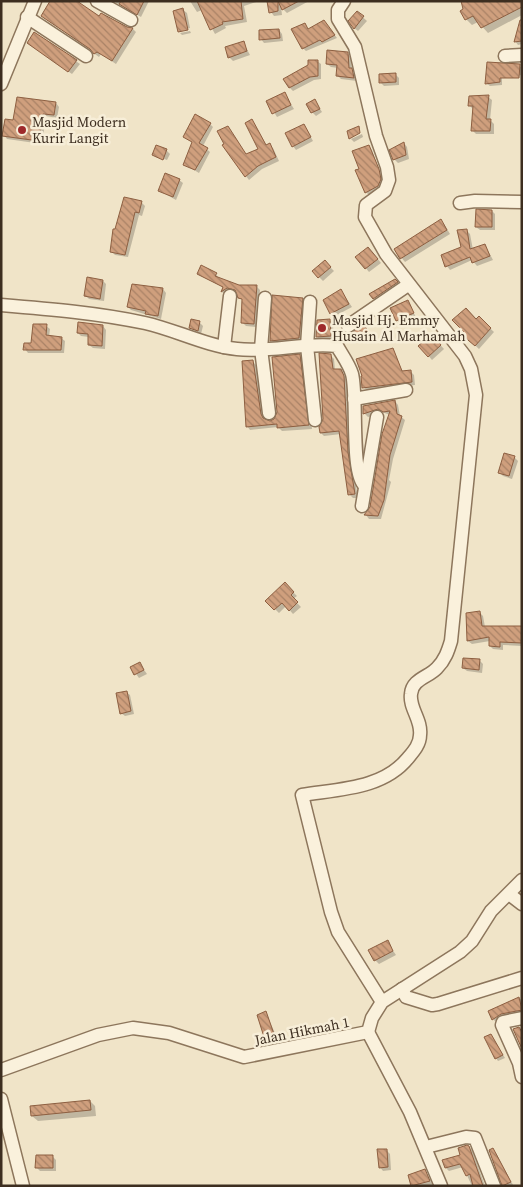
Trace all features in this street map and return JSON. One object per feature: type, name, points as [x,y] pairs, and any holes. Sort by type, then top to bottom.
[{"type":"street","points":[[1,84],[35,1]]},
{"type":"street","points":[[97,1],[131,20]]},
{"type":"street","points":[[344,1],[338,10],[338,19],[355,47],[388,180],[385,191],[366,205],[365,217],[386,254],[408,285],[465,356],[475,381],[476,395],[468,495],[451,641],[446,657],[436,670],[414,686],[411,694],[420,727],[419,742],[401,767],[373,783],[302,795],[331,912],[338,932],[382,1002]]},
{"type":"street","points":[[27,17],[86,56]]},
{"type":"street","points":[[506,56],[522,55]]},
{"type":"street","points":[[460,203],[475,201],[522,202]]},
{"type":"street","points":[[348,326],[408,285]]},
{"type":"street","points":[[224,347],[230,296]]},
{"type":"street","points":[[265,298],[262,349],[269,414]]},
{"type":"street","points":[[310,302],[306,346],[315,420]]},
{"type":"street","points":[[1,305],[147,323],[224,347],[247,350],[337,346],[352,374],[356,454],[360,477],[366,486]]},
{"type":"street","points":[[354,399],[406,390]]},
{"type":"street","points":[[362,506],[377,418]]},
{"type":"street","name":"Jalan Hikmah 1","points":[[1,1070],[98,1035],[133,1028],[169,1033],[244,1057],[368,1032],[372,1018],[382,1002],[460,952],[472,941],[491,911],[522,880]]},
{"type":"street","points":[[508,894],[522,904]]},
{"type":"street","points":[[402,989],[406,997],[432,1005],[522,978]]},
{"type":"street","points":[[522,1018],[503,1022],[502,1025],[520,1063],[522,1077]]},
{"type":"street","points":[[368,1032],[410,1112],[441,1186]]},
{"type":"street","points":[[1,1099],[23,1186]]},
{"type":"street","points":[[426,1147],[466,1137],[475,1138],[494,1186]]},
{"type":"building","points":[[50,1],[77,1],[99,16],[101,13],[127,27],[133,28],[112,61],[97,52],[94,54],[90,49],[41,16]]},
{"type":"building","points":[[121,1],[144,1],[137,15],[119,4]]},
{"type":"building","points":[[197,1],[241,1],[243,19],[222,22],[223,24],[210,30]]},
{"type":"building","points":[[267,1],[278,1],[278,11],[269,13]]},
{"type":"building","points":[[278,1],[299,1],[282,10]]},
{"type":"building","points":[[461,1],[522,1],[522,7],[481,28],[473,16],[465,20],[460,11],[463,9]]},
{"type":"building","points":[[183,8],[188,30],[178,32],[173,11]]},
{"type":"building","points":[[357,11],[364,16],[354,29],[348,21]]},
{"type":"building","points":[[324,20],[335,35],[302,49],[291,29],[305,23],[308,29]]},
{"type":"building","points":[[520,20],[522,20],[522,41],[514,42]]},
{"type":"building","points":[[279,29],[280,38],[259,40],[259,30]]},
{"type":"building","points":[[34,32],[77,60],[68,72],[27,43]]},
{"type":"building","points":[[244,41],[247,51],[228,58],[225,47]]},
{"type":"building","points":[[327,50],[348,52],[349,68],[352,68],[354,78],[336,76],[337,65],[326,64]]},
{"type":"building","points":[[308,60],[318,60],[318,76],[310,77],[289,88],[283,79],[308,65]]},
{"type":"building","points":[[487,62],[520,64],[519,78],[500,78],[500,82],[485,84]]},
{"type":"building","points":[[396,73],[396,82],[379,83],[379,74]]},
{"type":"building","points":[[285,92],[291,105],[272,114],[266,101]]},
{"type":"building","points":[[489,95],[486,119],[491,119],[490,131],[471,131],[473,106],[468,106],[469,96]]},
{"type":"building","points":[[17,97],[56,102],[54,115],[43,114],[39,141],[2,136],[5,119],[13,120]]},
{"type":"building","points":[[315,99],[320,109],[311,113],[306,104]]},
{"type":"building","points":[[195,114],[211,123],[199,143],[208,148],[195,170],[183,165],[192,142],[183,137]]},
{"type":"building","points":[[252,119],[266,145],[270,143],[276,157],[258,166],[245,177],[222,145],[224,144],[217,131],[228,126],[246,154],[258,149],[245,123]]},
{"type":"building","points":[[304,124],[311,137],[292,147],[285,133]]},
{"type":"building","points":[[359,126],[360,133],[349,139],[347,131]]},
{"type":"building","points":[[404,142],[406,155],[393,160],[389,150]]},
{"type":"building","points":[[156,145],[167,149],[163,160],[152,155]]},
{"type":"building","points":[[369,145],[381,179],[378,186],[365,193],[355,170],[359,169],[352,151]]},
{"type":"building","points":[[165,173],[180,179],[173,197],[158,191]]},
{"type":"building","points":[[124,197],[142,201],[139,213],[135,212],[125,255],[110,252],[113,229],[115,229]]},
{"type":"building","points":[[476,209],[492,210],[492,227],[475,227]]},
{"type":"building","points":[[441,219],[447,230],[400,259],[394,249]]},
{"type":"building","points":[[467,229],[470,249],[485,244],[490,256],[472,263],[470,257],[445,267],[441,255],[461,247],[457,230]]},
{"type":"building","points":[[368,247],[378,259],[365,269],[355,257]]},
{"type":"building","points":[[325,260],[331,267],[318,278],[312,271]]},
{"type":"building","points":[[201,265],[217,273],[215,276],[239,285],[257,285],[254,324],[241,323],[242,299],[238,298],[235,290],[227,288],[221,292],[223,287],[197,274]]},
{"type":"building","points":[[87,277],[103,280],[100,299],[84,296]]},
{"type":"building","points":[[395,279],[398,282],[373,299],[369,294]]},
{"type":"building","points":[[132,284],[163,288],[158,316],[145,314],[146,311],[127,307]]},
{"type":"building","points":[[341,289],[349,304],[330,314],[323,300]]},
{"type":"building","points":[[272,295],[303,298],[299,338],[270,341]]},
{"type":"building","points":[[408,300],[414,313],[396,321],[390,308]]},
{"type":"building","points":[[466,308],[476,319],[479,316],[491,328],[475,346],[462,335],[464,332],[452,320]]},
{"type":"building","points":[[191,319],[200,321],[198,331],[189,328]]},
{"type":"building","name":"Masjid Hj. Emmy Husain Al Marhamah","points":[[330,319],[331,336],[316,337],[317,320]]},
{"type":"building","points":[[78,322],[103,325],[102,346],[88,345],[88,334],[77,333]]},
{"type":"building","points":[[33,324],[47,324],[46,335],[62,337],[61,350],[23,350],[24,343],[31,343]]},
{"type":"building","points":[[364,325],[368,331],[363,335],[344,336]]},
{"type":"building","points":[[432,334],[441,345],[428,357],[418,346]]},
{"type":"building","points":[[393,348],[402,371],[411,370],[412,382],[362,388],[362,376],[356,359]]},
{"type":"building","points":[[319,353],[331,354],[333,369],[341,369],[344,376],[348,452],[355,494],[348,495],[339,431],[320,433],[319,427],[323,419]]},
{"type":"building","points":[[300,354],[309,425],[277,428],[277,424],[246,427],[242,361],[253,360],[261,414],[263,418],[270,421],[274,419],[277,412],[272,357]]},
{"type":"building","points":[[395,400],[397,414],[402,416],[390,455],[384,500],[378,516],[364,515],[370,507],[382,434],[390,411],[383,412],[378,409],[363,414],[363,406]]},
{"type":"building","points":[[504,453],[515,456],[509,476],[498,473]]},
{"type":"building","points":[[285,582],[294,592],[291,595],[298,602],[289,611],[282,603],[274,610],[265,601]]},
{"type":"building","points":[[480,611],[482,626],[522,626],[522,643],[500,642],[500,647],[489,646],[489,637],[467,641],[466,613]]},
{"type":"building","points":[[463,658],[480,659],[479,670],[462,668]]},
{"type":"building","points":[[140,662],[144,670],[134,675],[130,667]]},
{"type":"building","points":[[127,691],[131,711],[120,714],[116,693]]},
{"type":"building","points":[[388,940],[393,951],[374,961],[368,950]]},
{"type":"building","points":[[519,997],[522,1010],[501,1014],[492,1020],[488,1011]]},
{"type":"building","points":[[266,1011],[275,1037],[265,1040],[257,1015]]},
{"type":"building","points":[[519,1027],[522,1032],[522,1049],[513,1029]]},
{"type":"building","points":[[491,1034],[503,1055],[495,1059],[484,1037]]},
{"type":"building","points":[[90,1100],[91,1110],[31,1116],[30,1106]]},
{"type":"building","points":[[467,1145],[483,1186],[473,1186],[470,1174],[466,1176],[460,1164],[445,1168],[442,1160],[460,1155],[458,1148]]},
{"type":"building","points":[[493,1148],[511,1182],[502,1186],[489,1150]]},
{"type":"building","points":[[377,1149],[387,1149],[388,1167],[379,1168]]},
{"type":"building","points":[[36,1155],[53,1155],[53,1168],[35,1168]]},
{"type":"building","points":[[425,1169],[430,1181],[411,1186],[408,1175]]},
{"type":"place","name":"Masjid Modern Kurir Langit","points":[[22,130]]},
{"type":"place","name":"Masjid Hj. Emmy Husain Al Marhamah","points":[[322,328]]}]
